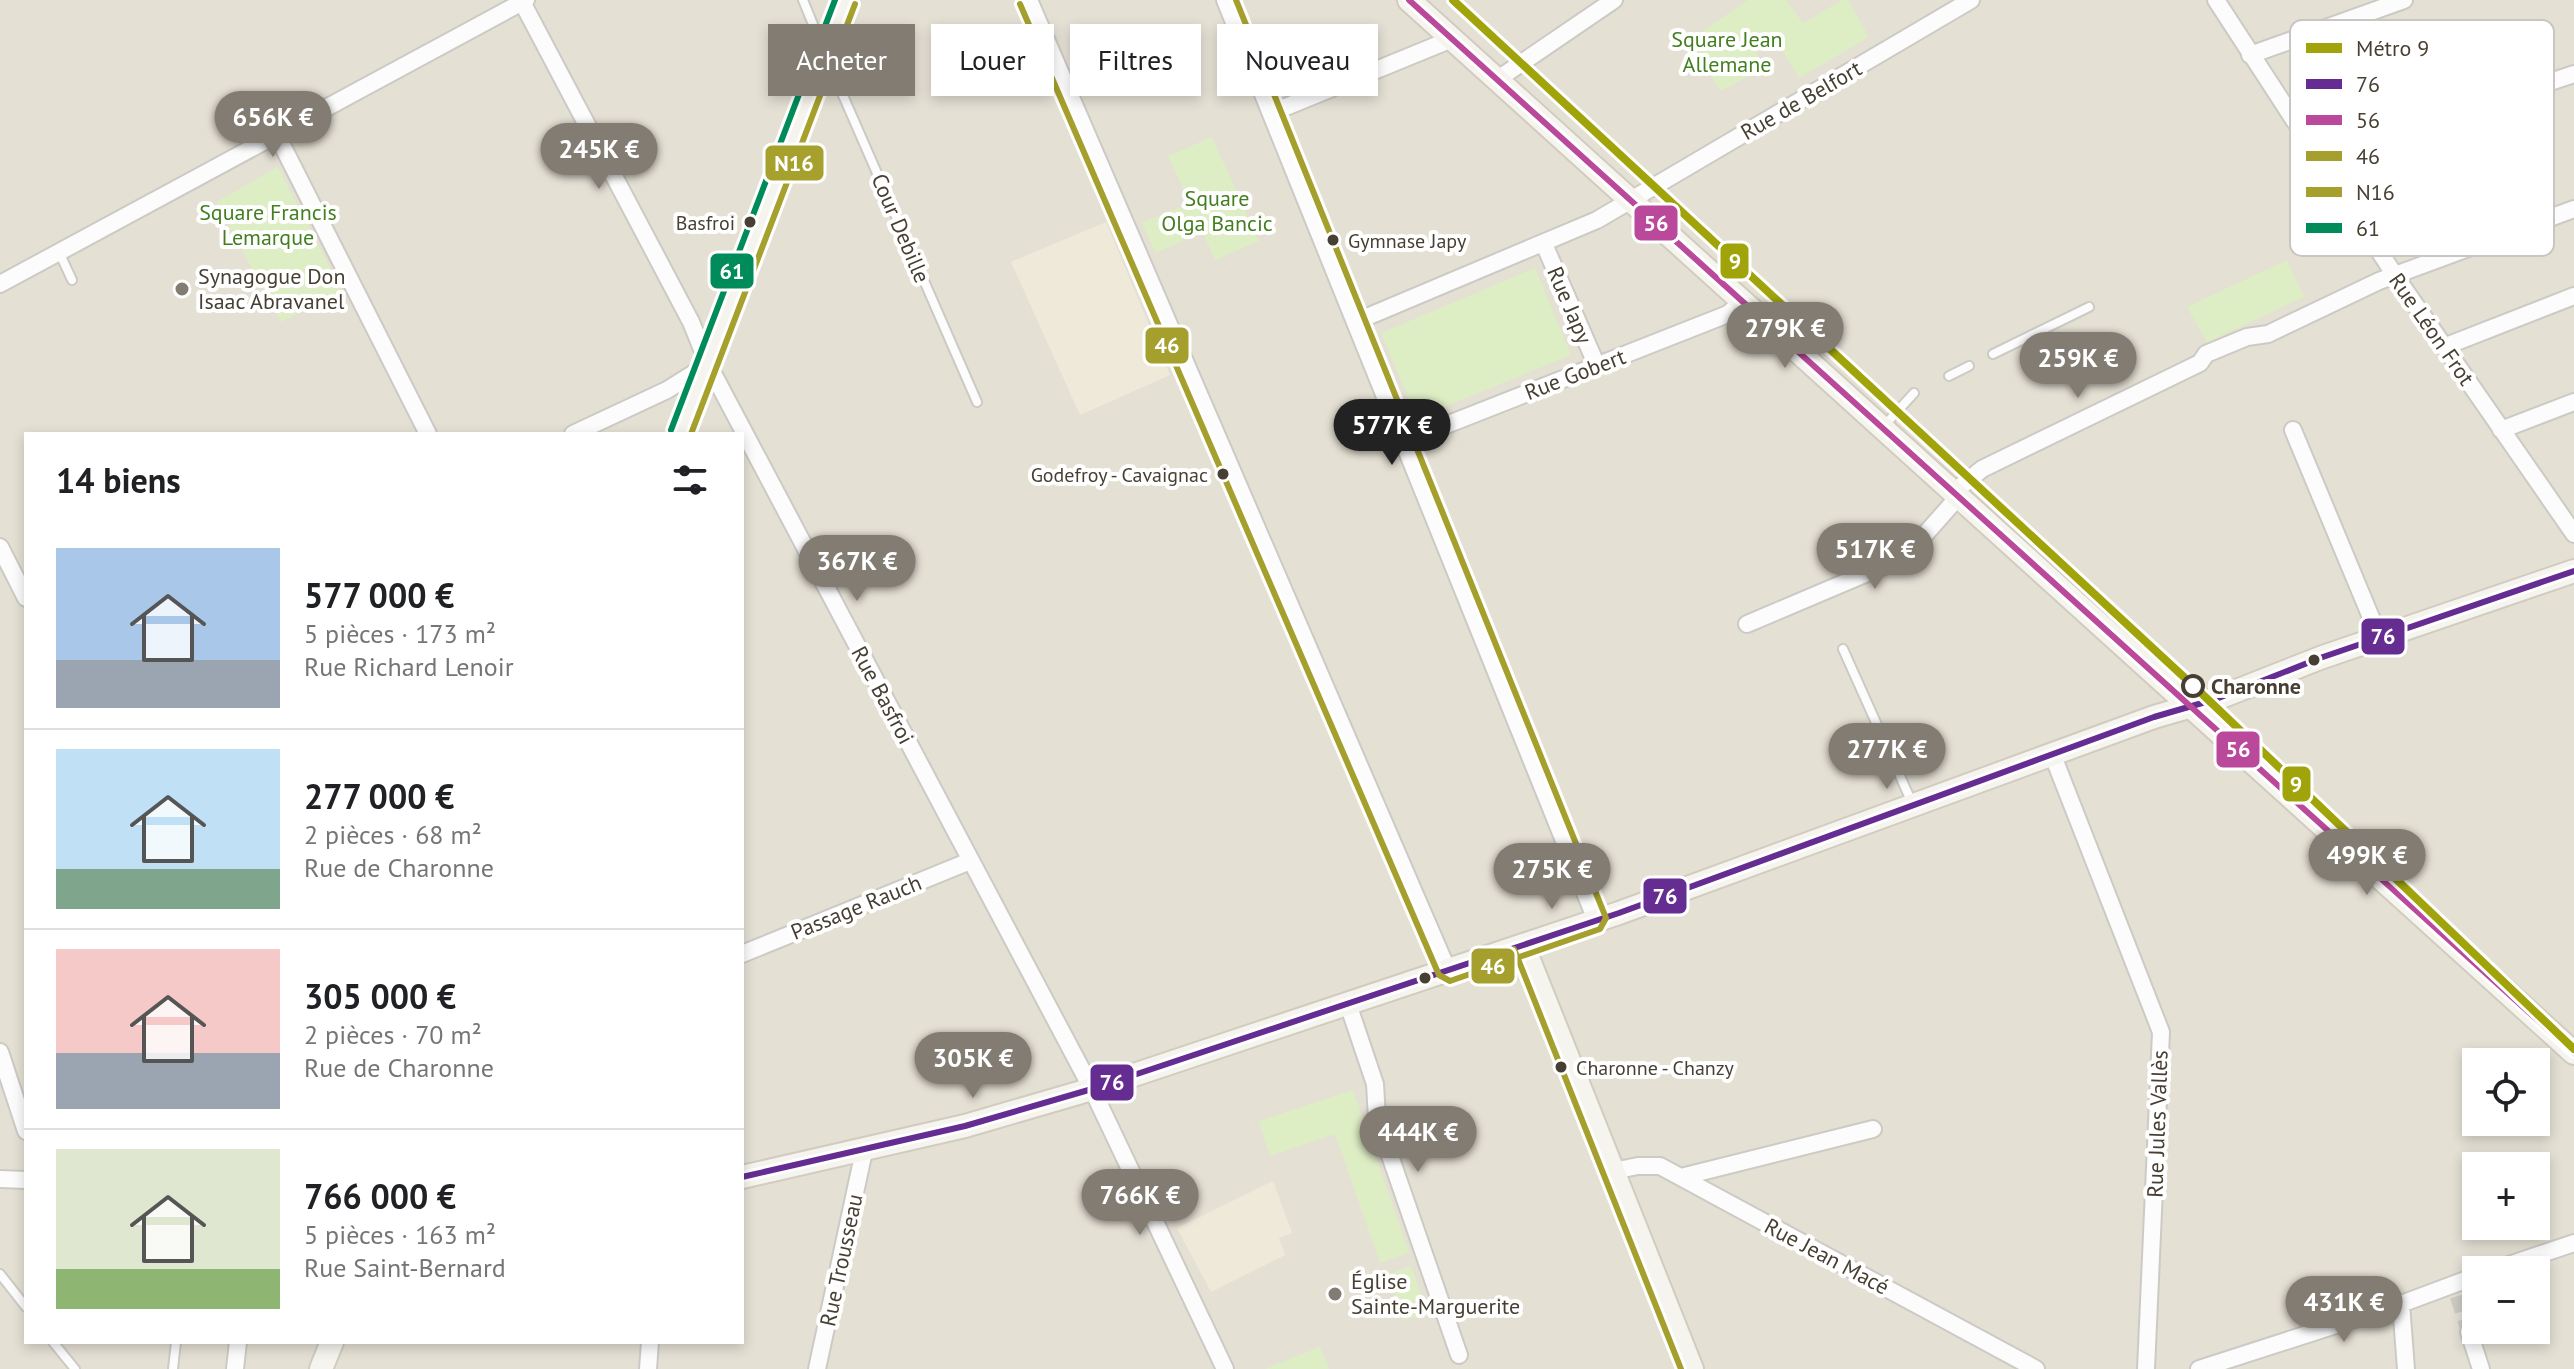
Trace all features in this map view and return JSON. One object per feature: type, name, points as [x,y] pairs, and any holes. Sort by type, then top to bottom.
[{"type":"street","points":[[837,24],[846,0]]},
{"type":"street","points":[[1029,0],[1448,971]]},
{"type":"street","points":[[1225,0],[1596,920]]},
{"type":"street","points":[[1409,0],[2574,1053]]},
{"type":"street","points":[[1498,79],[1587,8],[1614,0]]},
{"type":"street","name":"Rue de Belfort","points":[[1355,322],[1597,220],[1971,0]]},
{"type":"street","name":"Rue Léon Frot","points":[[2216,0],[2290,115]]},
{"type":"street","points":[[2348,20],[2404,0]]},
{"type":"street","points":[[0,284],[523,1]]},
{"type":"street","name":"Rue Basfroi","points":[[523,1],[686,313],[708,364],[744,432]]},
{"type":"street","points":[[1271,113],[1452,39]]},
{"type":"street","points":[[2250,55],[2290,41]]},
{"type":"street","points":[[2554,81],[2574,74]]},
{"type":"street","points":[[681,432],[809,96]]},
{"type":"street","points":[[277,135],[427,432]]},
{"type":"street","points":[[2554,217],[2574,209]]},
{"type":"street","name":"Rue Japy","points":[[1544,244],[1597,366]]},
{"type":"street","name":"Rue Léon Frot","points":[[2382,256],[2574,534]]},
{"type":"street","points":[[1747,624],[1905,557],[1956,494],[1982,469],[2200,363],[2206,354],[2247,337],[2268,334],[2379,281],[2451,256]]},
{"type":"street","points":[[2446,346],[2574,296]]},
{"type":"street","name":"Rue Gobert","points":[[1403,442],[1728,314],[1742,301]]},
{"type":"street","points":[[577,432],[667,390],[708,364]]},
{"type":"street","points":[[2501,430],[2574,402]]},
{"type":"street","points":[[2293,430],[2380,639]]},
{"type":"street","name":"Rue Basfroi","points":[[744,432],[1092,1089],[1225,1369]]},
{"type":"street","points":[[0,547],[24,594]]},
{"type":"street","points":[[744,1177],[965,1126],[1092,1089],[1596,920],[2574,571]]},
{"type":"street","name":"Rue Jules Vallès","points":[[2053,756],[2161,1032],[2146,1369]]},
{"type":"street","name":"Passage Rauch","points":[[744,953],[970,861]]},
{"type":"street","points":[[1523,945],[1692,1369]]},
{"type":"street","points":[[1348,1004],[1375,1084],[1377,1118],[1459,1355]]},
{"type":"street","points":[[0,1052],[24,1125]]},
{"type":"street","points":[[1681,1177],[1873,1129]]},
{"type":"street","name":"Rue Trousseau","points":[[817,1369],[864,1151]]},
{"type":"street","name":"Rue Jean Macé","points":[[1613,1171],[1660,1166],[2036,1369]]},
{"type":"street","points":[[0,1179],[24,1180]]},
{"type":"street","points":[[2535,1256],[2574,1243]]},
{"type":"street","points":[[2199,1369],[2462,1286]]},
{"type":"street","points":[[2401,1304],[2406,1369]]},
{"type":"street","points":[[235,1369],[238,1344]]},
{"type":"street","points":[[321,1369],[331,1344]]},
{"type":"street","points":[[648,1369],[650,1344]]},
{"type":"street","points":[[2473,1344],[2481,1369]]},
{"type":"lane","name":"Cour Debille","points":[[803,0],[813,24]]},
{"type":"lane","name":"Cour Debille","points":[[843,96],[977,402]]},
{"type":"lane","points":[[59,252],[72,280]]},
{"type":"lane","points":[[1993,354],[2089,307]]},
{"type":"lane","points":[[1949,376],[1969,366]]},
{"type":"lane","points":[[1882,427],[1914,393]]},
{"type":"lane","points":[[1843,649],[1914,806]]},
{"type":"lane","points":[[0,1274],[24,1304]]},
{"type":"lane","points":[[55,1344],[75,1369]]},
{"type":"lane","points":[[173,1369],[176,1344]]},
{"type":"shaded area","points":[[0,0],[2574,0],[2574,1369],[0,1369]]},
{"type":"shaded area","points":[[1106,222],[1170,375],[1080,415],[1011,262]]},
{"type":"shaded area","points":[[1273,1181],[1292,1233],[1279,1238],[1285,1255],[1211,1292],[1177,1228]]},
{"type":"green space","name":"Square Jean Allemane","points":[[1748,0],[1786,0],[1803,23],[1842,0],[1848,0],[1869,37],[1799,78],[1776,39],[1756,52],[1764,68],[1721,91],[1687,42]]},
{"type":"green space","name":"Square Olga Bancic","points":[[1212,137],[1259,241],[1215,260],[1203,233],[1155,253],[1142,223],[1190,203],[1168,156]]},
{"type":"green space","name":"Square Francis Lemarque","points":[[278,167],[342,291],[281,322],[216,202]]},
{"type":"green space","points":[[2287,260],[2304,297],[2207,342],[2187,307]]},
{"type":"green space","name":"Gymnase Japy","points":[[1535,268],[1571,355],[1417,418],[1381,333]]},
{"type":"green space","points":[[1353,1090],[1409,1253],[1380,1263],[1335,1134],[1270,1156],[1259,1121]]},
{"type":"green space","points":[[1411,1266],[1428,1313],[1404,1321],[1388,1274]]},
{"type":"green space","points":[[1320,1347],[1329,1369],[1265,1369]]},
{"type":"tunnel","points":[[2458,1296],[2462,1309]]},
{"type":"metro line","name":"9","points":[[1453,0],[2199,691],[2574,1049]]},
{"type":"transit line","name":"61","points":[[671,430],[835,0]]},
{"type":"transit line","name":"46","points":[[1020,4],[1439,975],[1450,981],[1600,929],[1606,918],[1236,0]]},
{"type":"transit line","name":"56","points":[[1409,0],[2574,1053]]},
{"type":"transit line","name":"N16","points":[[692,432],[855,4]]},
{"type":"transit line","name":"76","points":[[744,1177],[965,1126],[1092,1089],[1619,913],[2154,717],[2216,699],[2320,658],[2574,571]]},
{"type":"transit line","name":"46","points":[[1514,949],[1681,1369]]},
{"type":"place","name":"Basfroi","points":[[750,222]]},
{"type":"place","name":"Gymnase Japy","points":[[1333,240]]},
{"type":"place","name":"Synagogue Don Isaac Abravanel","points":[[182,289]]},
{"type":"place","name":"Godefroy - Cavaignac","points":[[1223,474]]},
{"type":"place","name":"Charonne","points":[[2193,686]]},
{"type":"place","name":"Charonne - Chanzy","points":[[1561,1067]]},
{"type":"place","name":"Église Sainte-Marguerite","points":[[1335,1294]]}]
